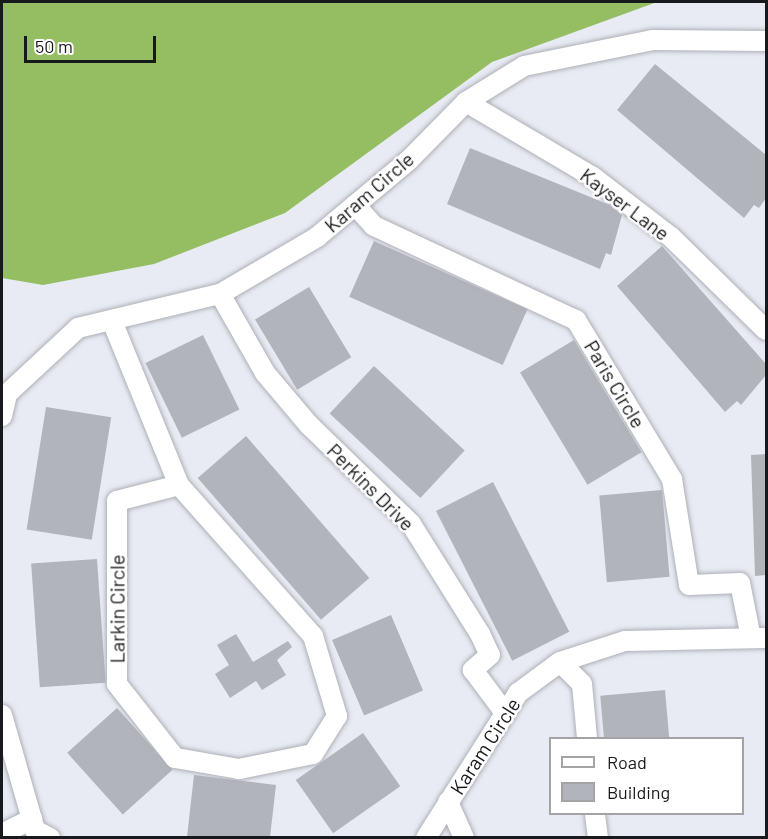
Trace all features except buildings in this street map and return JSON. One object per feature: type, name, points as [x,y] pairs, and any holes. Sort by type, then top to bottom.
[{"type":"street","name":"Karam Circle","points":[[2,416],[7,394],[78,328],[220,294],[317,237],[355,205],[466,102],[524,66],[653,40],[766,41]]},
{"type":"street","name":"Kayser Lane","points":[[466,102],[593,177],[670,237],[766,330]]},
{"type":"street","name":"Paris Circle","points":[[355,205],[374,226],[576,320],[672,479],[689,585],[740,583],[759,638]]},
{"type":"street","name":"Perkins Drive","points":[[220,294],[265,373],[309,425],[411,524],[480,634],[490,655],[473,670],[505,713]]},
{"type":"street","name":"Larkin Circle","points":[[112,321],[179,485],[313,636],[337,716],[313,754],[239,769],[175,758],[117,684],[117,501],[179,485]]},
{"type":"street","name":"Karam Circle","points":[[426,837],[518,693],[560,662],[625,641],[759,638]]},
{"type":"street","points":[[560,662],[582,684],[587,737]]},
{"type":"street","points":[[2,715],[35,830],[50,837]]},
{"type":"street","points":[[448,802],[464,837]]},
{"type":"street","points":[[595,815],[598,837]]},
{"type":"street","points":[[2,834],[32,819]]},
{"type":"green space","points":[[2,2],[657,2],[492,62],[285,213],[154,264],[43,285],[2,278]]}]
